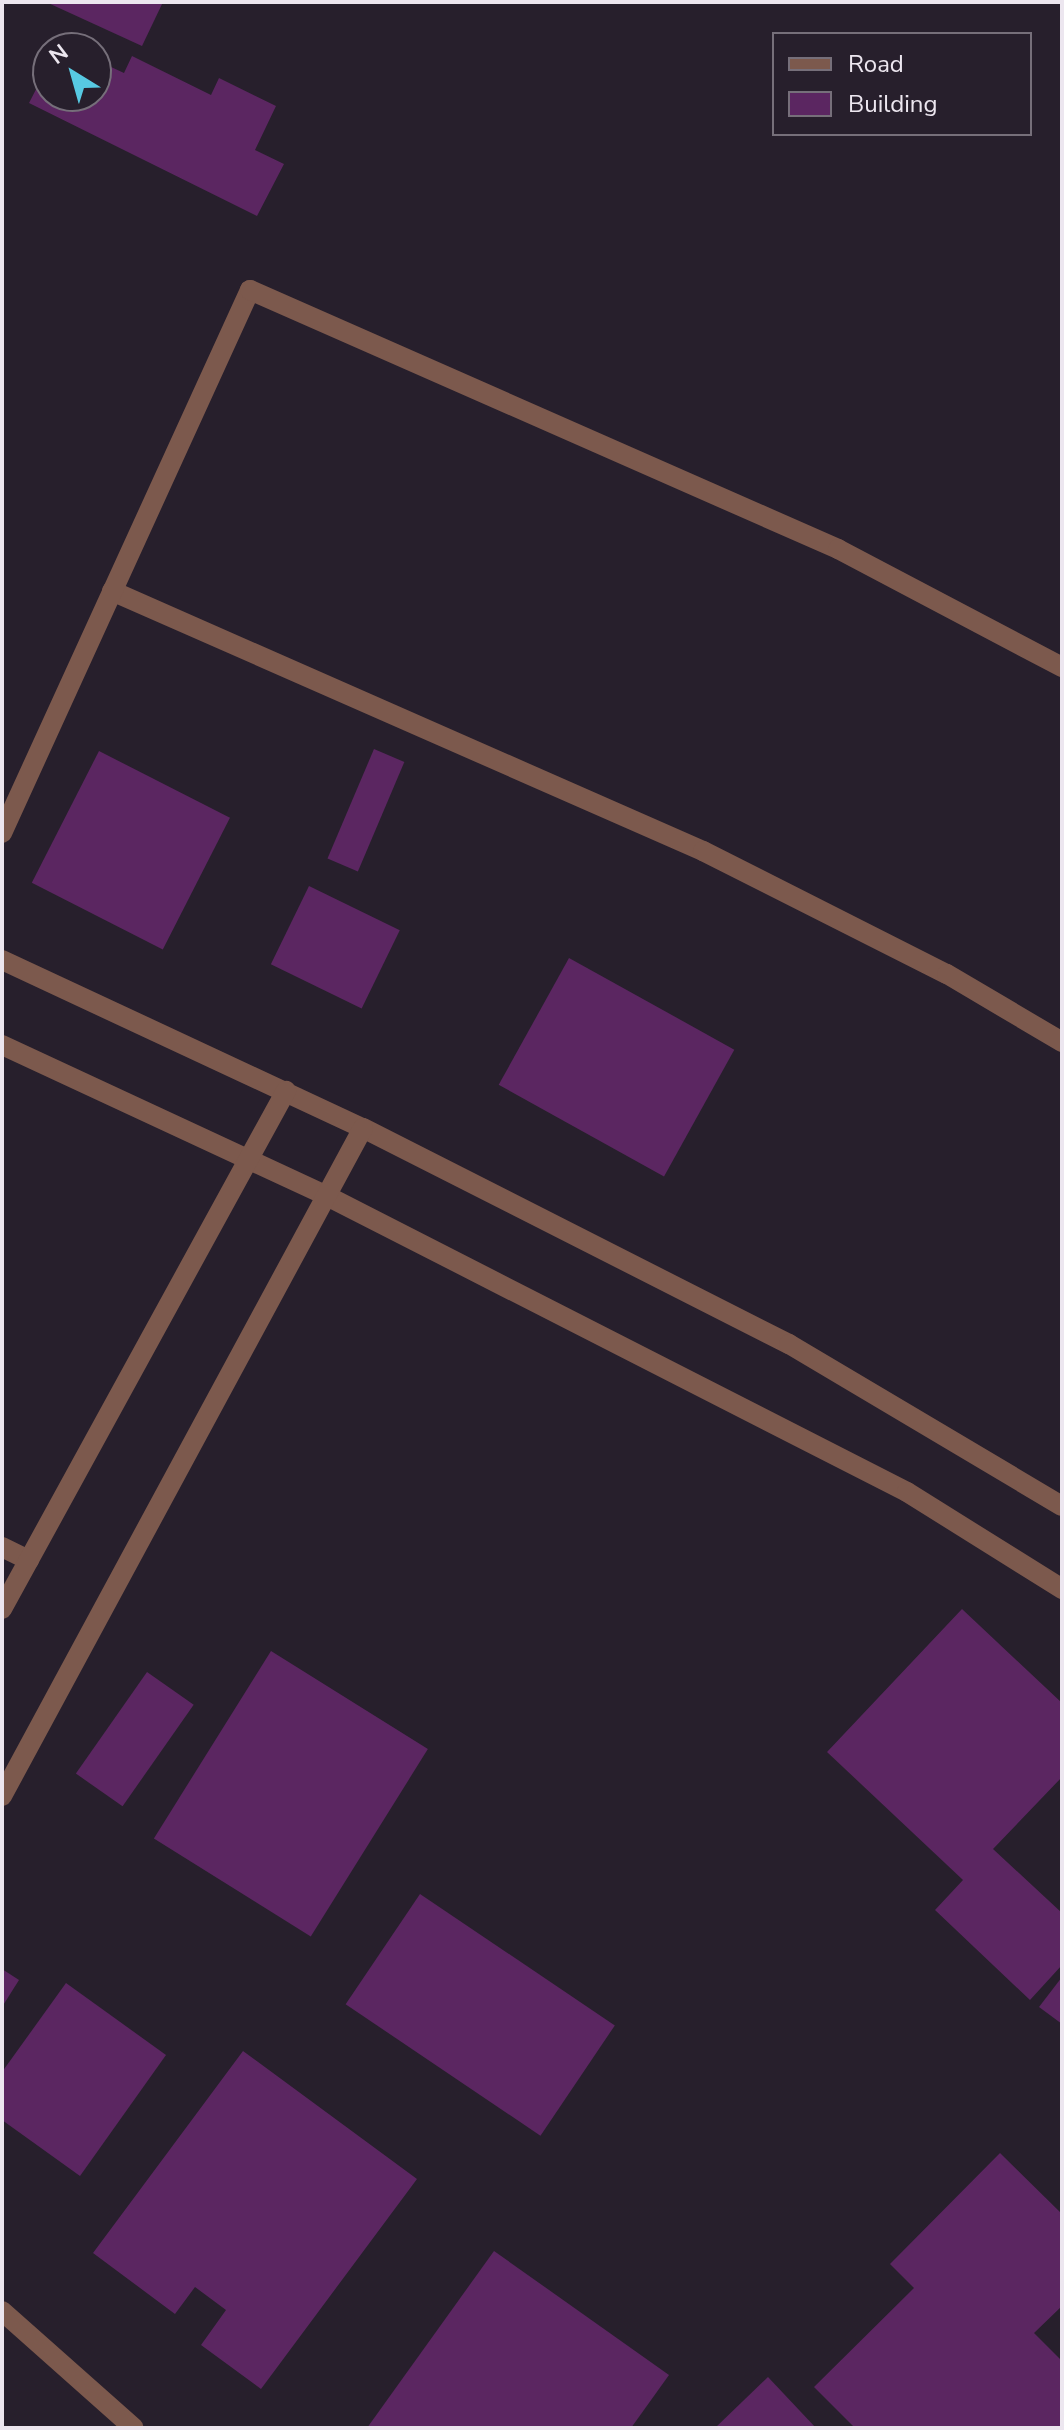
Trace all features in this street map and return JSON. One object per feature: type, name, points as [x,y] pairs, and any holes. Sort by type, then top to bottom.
[{"type":"street","points":[[2,833],[250,290],[838,549],[1062,667]]},
{"type":"street","points":[[112,591],[703,851],[947,974],[1062,1042]]},
{"type":"street","points":[[2,960],[363,1128],[789,1344],[1062,1506]]},
{"type":"street","points":[[2,1045],[327,1196],[907,1492],[1062,1589]]},
{"type":"street","points":[[2,1609],[286,1091]]},
{"type":"street","points":[[2,1796],[363,1128]]},
{"type":"street","points":[[2,1547],[29,1560]]},
{"type":"street","points":[[2,2311],[134,2428]]},
{"type":"building","points":[[46,2],[163,2],[142,46]]},
{"type":"building","points":[[132,56],[211,95],[219,78],[276,106],[255,150],[284,164],[257,216],[47,112],[112,112],[112,67],[124,73]]},
{"type":"building","points":[[374,749],[404,762],[358,871],[328,859]]},
{"type":"building","points":[[99,751],[230,818],[163,950],[32,883]]},
{"type":"building","points":[[309,886],[400,930],[362,1008],[271,964]]},
{"type":"building","points":[[569,958],[734,1050],[664,1176],[499,1085]]},
{"type":"building","points":[[962,1609],[1062,1703],[1062,1777],[993,1849],[1062,1913],[1062,1965],[1030,2000],[935,1910],[963,1880],[827,1752]]},
{"type":"building","points":[[271,1651],[428,1749],[311,1936],[154,1838]]},
{"type":"building","points":[[147,1672],[194,1705],[123,1806],[76,1774]]},
{"type":"building","points":[[420,1894],[615,2025],[540,2136],[346,2004]]},
{"type":"building","points":[[2,1969],[19,1980],[2,2007]]},
{"type":"building","points":[[1062,1977],[1062,2024],[1039,2007]]},
{"type":"building","points":[[66,1983],[166,2055],[80,2176],[2,2120],[2,2072]]},
{"type":"building","points":[[243,2051],[417,2179],[261,2389],[201,2345],[226,2310],[195,2287],[175,2314],[93,2253]]},
{"type":"building","points":[[1000,2153],[1062,2214],[1062,2306],[1034,2333],[1062,2361],[1062,2428],[855,2428],[814,2387],[914,2288],[890,2264]]},
{"type":"building","points":[[494,2251],[669,2375],[631,2428],[367,2428]]},
{"type":"building","points":[[768,2377],[816,2428],[715,2428]]}]
